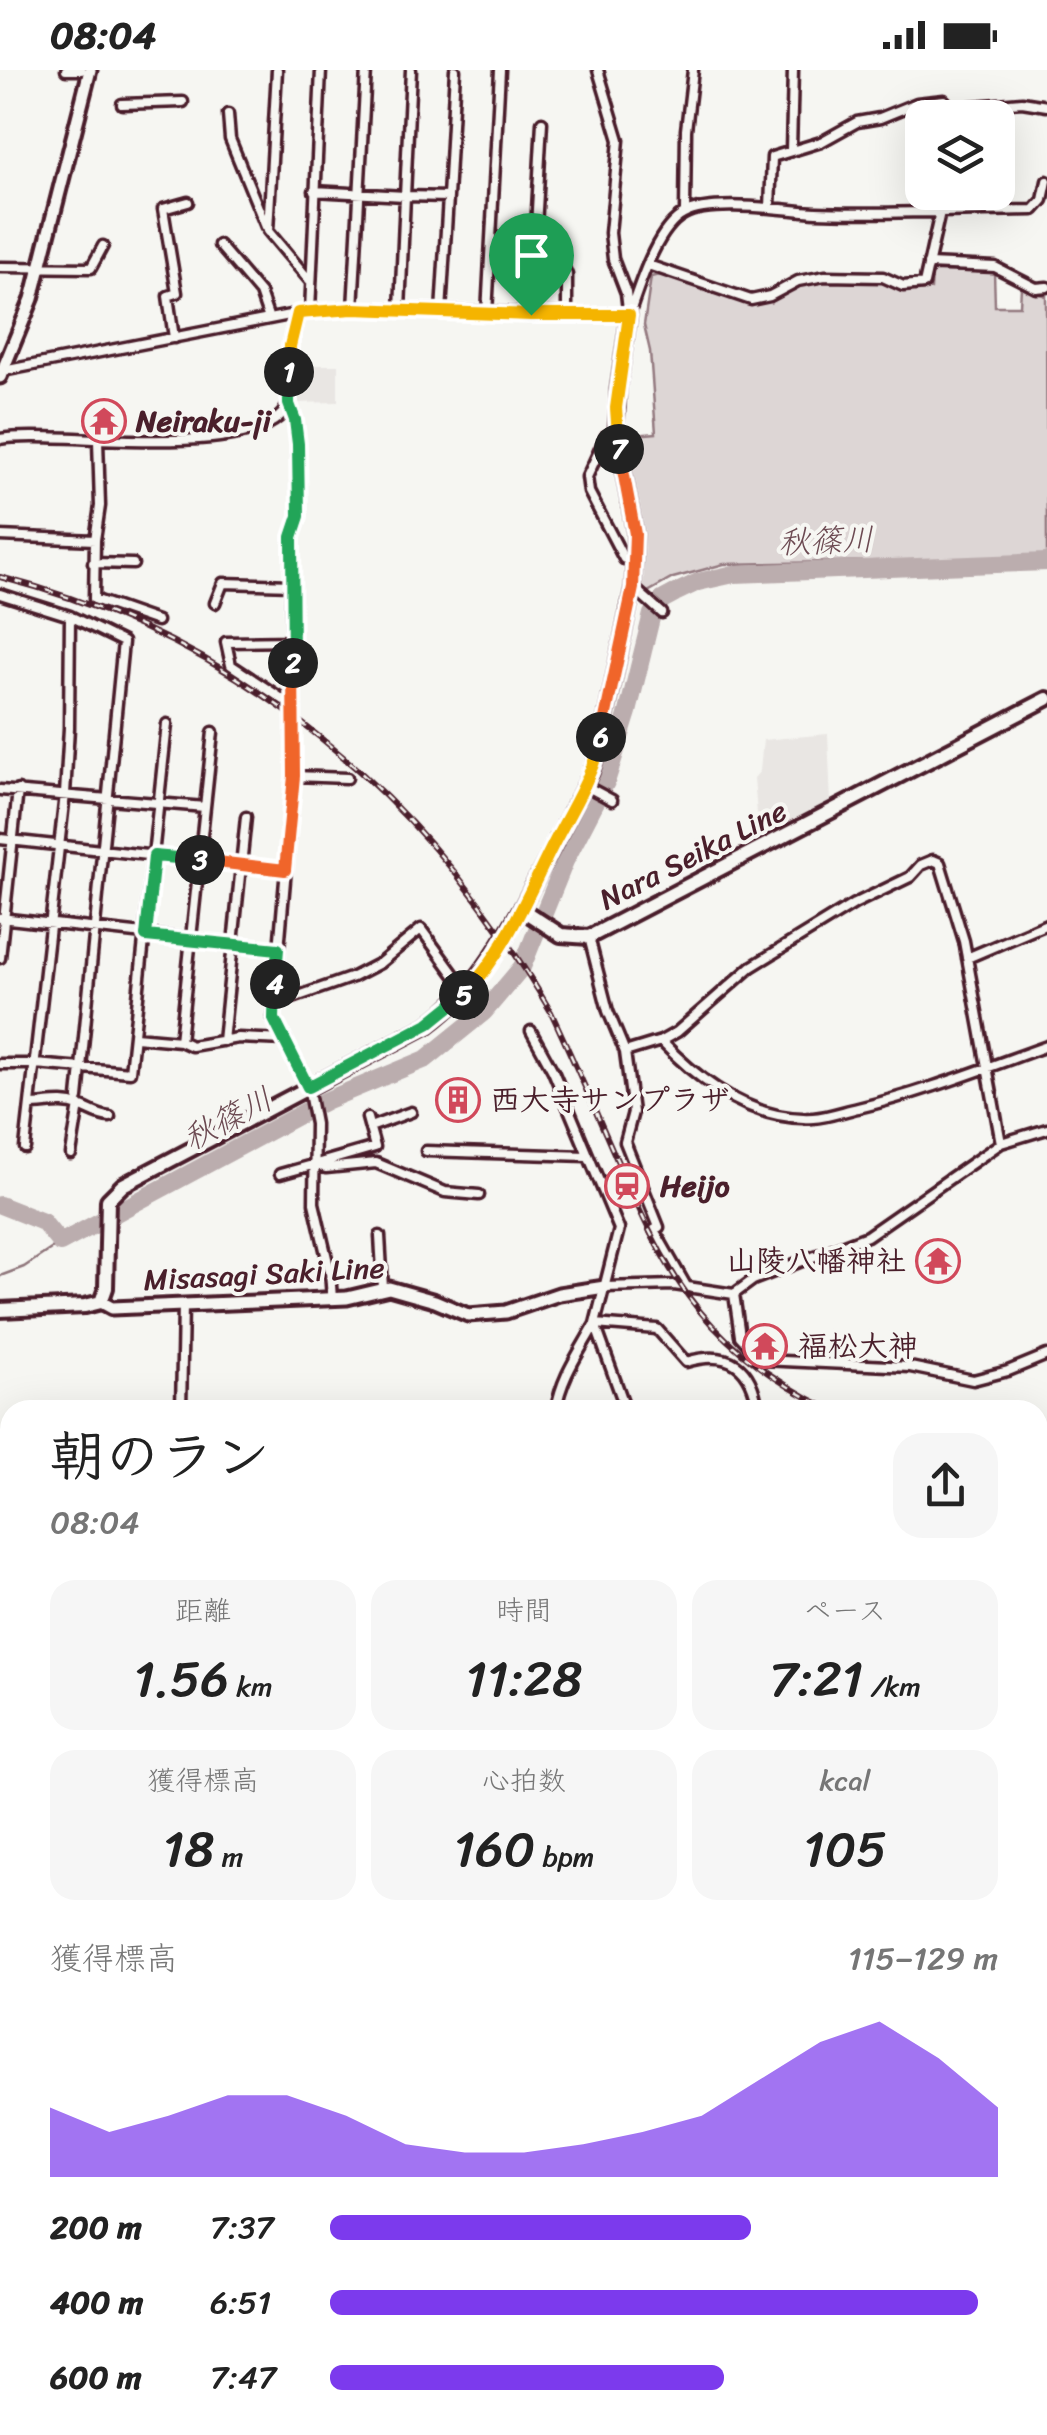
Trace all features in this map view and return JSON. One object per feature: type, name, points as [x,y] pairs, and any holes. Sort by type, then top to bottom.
[{"type":"main road","points":[[2,374],[32,299],[90,70]]},
{"type":"main road","points":[[0,1310],[100,1302],[106,1288],[108,1200],[123,1185],[428,1024],[467,992],[525,911],[599,749],[633,588],[635,534],[616,432],[629,315]]},
{"type":"main road","name":"Nara Seika Line","points":[[525,911],[561,935],[589,937],[1047,699]]},
{"type":"main road","name":"Misasagi Saki Line","points":[[100,1302],[112,1308],[332,1299],[382,1288],[435,1300],[468,1315],[506,1312],[560,1294],[605,1287]]},
{"type":"street","points":[[66,70],[81,70]]},
{"type":"street","points":[[268,231],[277,70]]},
{"type":"street","points":[[310,311],[321,70]]},
{"type":"street","points":[[353,309],[366,70]]},
{"type":"street","points":[[400,310],[411,70]]},
{"type":"street","points":[[441,312],[455,70]]},
{"type":"street","points":[[488,314],[500,70]]},
{"type":"street","points":[[598,70],[619,140],[610,233],[613,260],[626,293],[629,315]]},
{"type":"street","points":[[685,212],[686,130],[692,70]]},
{"type":"street","points":[[792,70],[792,150]]},
{"type":"street","points":[[122,104],[183,102]]},
{"type":"street","points":[[1015,103],[1047,106]]},
{"type":"street","points":[[770,208],[772,158],[808,148],[849,126],[905,107]]},
{"type":"street","points":[[228,114],[230,139],[268,231],[311,282]]},
{"type":"street","points":[[531,315],[542,122]]},
{"type":"street","points":[[1034,210],[1042,200],[1047,180]]},
{"type":"street","points":[[314,191],[448,196]]},
{"type":"street","points":[[174,338],[168,296],[177,293],[163,209],[188,202]]},
{"type":"street","points":[[629,315],[648,265],[670,225],[685,212],[710,208],[817,212],[1047,211]]},
{"type":"street","points":[[648,265],[751,300],[770,296],[798,281],[825,276],[883,277],[903,286],[924,284],[940,212]]},
{"type":"street","points":[[557,236],[557,250],[567,275],[567,316]]},
{"type":"street","points":[[219,245],[260,293],[269,319]]},
{"type":"street","points":[[0,267],[90,268],[104,246]]},
{"type":"street","points":[[928,264],[996,267],[1036,288],[1047,287]]},
{"type":"street","points":[[2,374],[310,311],[629,315]]},
{"type":"street","points":[[298,313],[290,346],[289,404],[298,444],[299,516],[292,537],[294,776],[273,1005],[274,1019],[309,1090],[315,1124],[314,1203],[330,1272],[332,1299]]},
{"type":"street","points":[[0,439],[119,442],[244,434],[270,422],[289,404]]},
{"type":"street","points":[[616,432],[606,436],[587,476],[589,492],[624,559],[634,559]]},
{"type":"street","points":[[98,440],[100,506],[94,599],[157,621]]},
{"type":"street","points":[[0,536],[95,540]]},
{"type":"street","points":[[94,562],[132,564]]},
{"type":"street","points":[[215,603],[222,583],[292,585]]},
{"type":"street","points":[[633,588],[662,614]]},
{"type":"street","points":[[0,594],[70,616],[123,642],[105,851],[71,1154]]},
{"type":"street","points":[[25,1148],[64,794],[70,616]]},
{"type":"street","points":[[292,641],[226,642],[231,665],[293,706]]},
{"type":"street","points":[[0,1064],[130,1072],[167,724]]},
{"type":"street","points":[[180,1041],[213,732]]},
{"type":"street","points":[[294,776],[347,778]]},
{"type":"street","points":[[584,785],[612,800]]},
{"type":"street","points":[[0,790],[205,808]]},
{"type":"street","points":[[0,958],[4,880],[18,790]]},
{"type":"street","points":[[223,1041],[246,817]]},
{"type":"street","points":[[0,839],[285,870]]},
{"type":"street","points":[[626,1052],[662,1042],[751,967],[854,904],[910,878],[920,865],[934,860],[940,863],[949,884],[967,958],[1001,1143]]},
{"type":"street","points":[[2,919],[278,949]]},
{"type":"street","points":[[967,958],[1047,924]]},
{"type":"street","points":[[273,1005],[366,970],[421,929],[467,992]]},
{"type":"street","points":[[589,937],[608,1012],[626,1052],[633,1112],[625,1142],[659,1227],[654,1230],[687,1287]]},
{"type":"street","points":[[531,1031],[554,1072],[620,1230],[595,1324],[568,1370],[559,1400]]},
{"type":"street","points":[[135,1037],[180,1041],[191,1046],[238,1038],[286,1040]]},
{"type":"street","points":[[662,1042],[690,1071],[726,1096],[766,1112],[813,1118],[886,1102],[1047,1046]]},
{"type":"street","points":[[30,1105],[78,1102],[100,1116],[110,1116]]},
{"type":"street","points":[[280,1174],[376,1147],[368,1122],[411,1112]]},
{"type":"street","points":[[605,1287],[687,1287],[734,1294],[753,1280],[867,1236],[1001,1143],[1047,1129]]},
{"type":"street","points":[[426,1151],[587,1156]]},
{"type":"street","points":[[316,1164],[326,1168],[376,1163],[445,1192],[479,1195]]},
{"type":"street","points":[[380,1236],[382,1288]]},
{"type":"street","points":[[734,1294],[740,1336],[762,1360],[910,1367],[973,1380],[1008,1371],[1047,1354]]},
{"type":"street","points":[[181,1400],[182,1305]]},
{"type":"street","points":[[595,1324],[622,1400]]},
{"type":"street","points":[[595,1324],[656,1330],[686,1362],[719,1356],[728,1359],[754,1385],[756,1400]]},
{"type":"shaded area","points":[[294,365],[338,365],[338,402],[294,403]]},
{"type":"shaded area","points":[[828,734],[831,803],[759,838],[754,778],[760,771],[763,740]]},
{"type":"green space","points":[[932,271],[994,272],[995,306],[1020,306],[1021,287],[1046,296],[1047,558],[724,564],[673,578],[646,593],[638,588],[640,526],[622,436],[656,433],[650,351],[644,325],[651,277],[667,273],[758,304],[827,278],[931,289]]},
{"type":"waterway","name":"秋篠川","points":[[0,1205],[43,1222],[60,1243],[325,1101],[426,1059],[484,1012],[522,967],[565,861],[606,782],[652,614],[662,600],[698,582],[734,574],[1047,562]]},
{"type":"waterway","points":[[0,1276],[24,1267],[60,1243]]},
{"type":"railway","points":[[0,577],[89,605],[171,641],[249,685],[320,738],[386,797],[446,862],[501,934],[551,1012],[639,1209],[684,1290],[713,1326],[753,1363],[813,1400]]},
{"type":"place","name":"Neiraku-ji","points":[[104,421]]},
{"type":"place","name":"西大寺サンプラザ","points":[[458,1100]]},
{"type":"place","name":"Heijo","points":[[627,1186]]},
{"type":"place","name":"山陵八幡神社","points":[[938,1261]]},
{"type":"place","name":"福松大神","points":[[765,1346]]},
{"type":"route","points":[[353,309],[531,315],[629,315],[616,432],[635,534],[633,588],[599,749],[591,773],[521,910],[467,992],[428,1024],[308,1087],[274,1019],[278,949],[146,936],[154,856],[285,870],[296,717],[292,537],[299,516],[298,444],[289,404],[290,346],[298,313],[353,309]]}]
